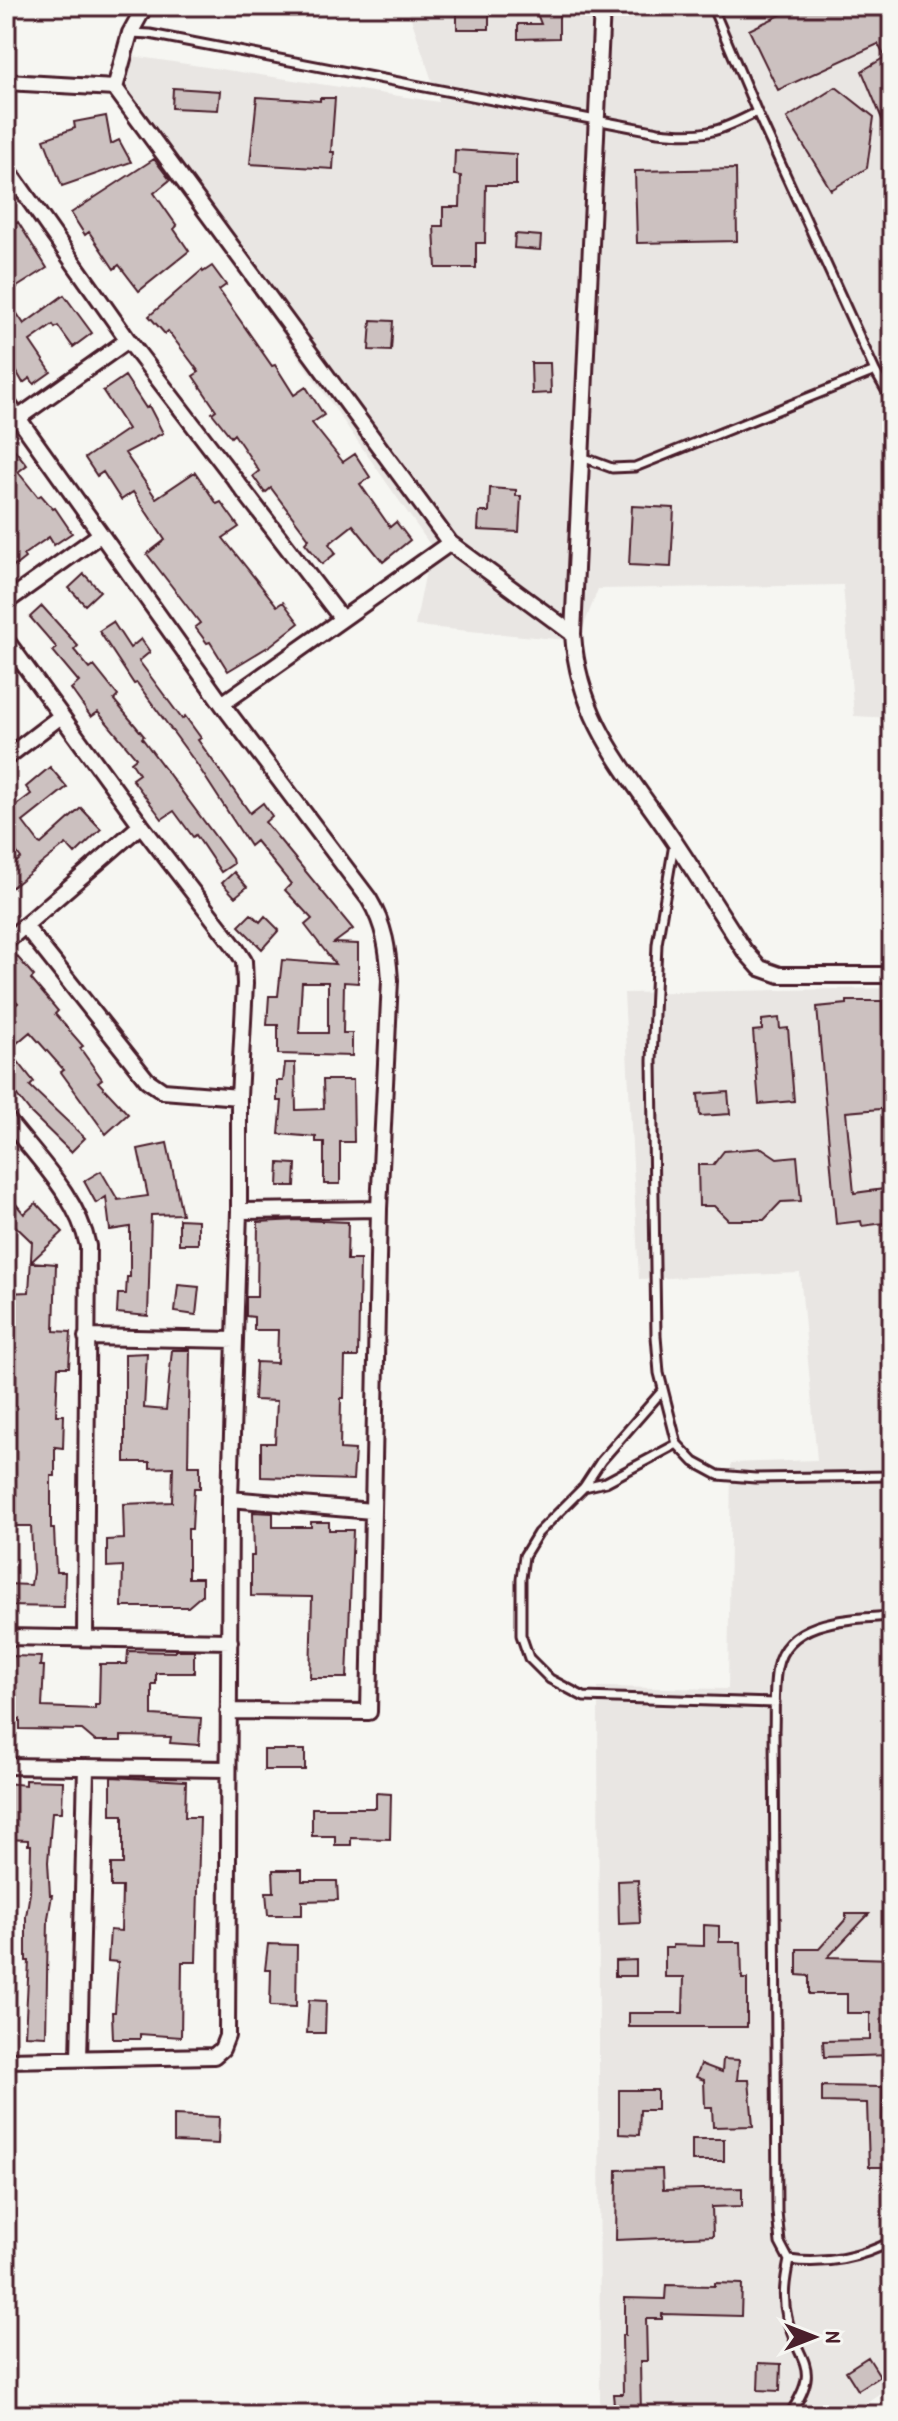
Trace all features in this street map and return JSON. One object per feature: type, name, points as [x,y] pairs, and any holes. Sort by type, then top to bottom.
[{"type":"street","points":[[115,88],[130,33],[145,6]]},
{"type":"street","points":[[602,6],[573,634],[582,691],[611,751],[744,950],[760,968],[780,975],[892,975]]},
{"type":"street","points":[[6,82],[115,88]]},
{"type":"street","points":[[115,88],[450,543],[573,634]]},
{"type":"street","points":[[6,167],[128,340],[342,619]]},
{"type":"street","points":[[18,418],[128,340]]},
{"type":"street","points":[[6,401],[222,704],[369,899],[381,918],[388,943],[390,980],[379,1209],[369,1712],[228,1711]]},
{"type":"street","points":[[6,602],[101,534]]},
{"type":"street","points":[[222,704],[450,543]]},
{"type":"street","points":[[6,640],[244,961],[245,984],[239,1097],[239,1211],[230,1499],[227,2036],[222,2049],[214,2056],[6,2060]]},
{"type":"street","points":[[6,758],[61,716]]},
{"type":"street","points":[[6,942],[141,825]]},
{"type":"street","points":[[25,926],[147,1080],[163,1091],[239,1097]]},
{"type":"street","points":[[6,1118],[73,1205],[83,1224],[88,1246],[85,1638]]},
{"type":"street","points":[[239,1211],[379,1209]]},
{"type":"street","points":[[86,1337],[235,1340]]},
{"type":"street","points":[[230,1499],[372,1511]]},
{"type":"street","points":[[6,1637],[230,1641]]},
{"type":"street","points":[[6,1766],[227,1769]]},
{"type":"street","points":[[79,2059],[86,1767]]},
{"type":"lane","points":[[712,6],[875,371],[892,401]]},
{"type":"lane","points":[[130,33],[150,34],[597,120],[691,135],[720,131],[757,112]]},
{"type":"lane","points":[[582,457],[612,468],[635,467],[875,371]]},
{"type":"lane","points":[[674,842],[657,944],[652,1061],[656,1336],[663,1390],[677,1444],[694,1462],[718,1475],[755,1478],[892,1476]]},
{"type":"lane","points":[[663,1390],[601,1461],[584,1487],[538,1533],[524,1556],[521,1635],[529,1658],[550,1679],[584,1697],[775,1703]]},
{"type":"lane","points":[[584,1487],[606,1482],[677,1444]]},
{"type":"lane","points":[[789,2415],[804,2391],[808,2376],[806,2360],[787,2319],[783,2296],[789,2260],[780,2243],[777,2212],[777,1666],[792,1640],[820,1625],[892,1616]]},
{"type":"lane","points":[[789,2260],[812,2263],[842,2259],[892,2241]]},
{"type":"shaded area","points":[[407,6],[892,6],[892,718],[854,716],[843,585],[598,589],[578,641],[415,626],[431,546],[113,92],[133,56],[439,102]]},
{"type":"shaded area","points":[[892,988],[892,2385],[848,2415],[600,2415],[598,1687],[728,1689],[731,1463],[817,1460],[800,1273],[639,1279],[624,993]]},
{"type":"building","points":[[534,6],[559,6],[559,38],[518,39],[518,24],[541,24]]},
{"type":"building","points":[[799,6],[892,6],[892,143],[862,71],[885,57],[878,44],[778,90],[749,30]]},
{"type":"building","points":[[489,8],[489,29],[457,29],[457,9]]},
{"type":"building","points":[[836,87],[874,117],[867,168],[831,190],[787,118]]},
{"type":"building","points":[[173,88],[220,91],[218,110],[172,108]]},
{"type":"building","points":[[257,97],[320,101],[320,98],[335,98],[331,152],[334,152],[333,169],[250,164]]},
{"type":"building","points":[[106,116],[111,144],[119,140],[131,162],[62,186],[44,139],[75,128],[74,122]]},
{"type":"building","points":[[455,150],[516,154],[516,185],[486,185],[485,243],[476,243],[476,268],[436,268],[434,226],[443,226],[443,207],[460,207],[461,176],[454,175]]},
{"type":"building","points":[[154,159],[170,180],[154,193],[177,226],[174,229],[189,251],[139,291],[119,265],[114,269],[89,232],[85,235],[71,213]]},
{"type":"building","points":[[736,169],[737,241],[637,243],[635,171]]},
{"type":"building","points":[[18,222],[47,268],[6,294],[6,230]]},
{"type":"building","points":[[515,234],[541,236],[540,250],[514,248]]},
{"type":"building","points":[[212,266],[226,285],[219,290],[272,366],[275,365],[294,395],[306,387],[324,415],[312,423],[343,462],[355,454],[370,477],[360,484],[390,527],[396,522],[410,540],[383,562],[353,525],[329,544],[336,553],[322,564],[305,543],[309,539],[271,488],[265,493],[253,476],[259,471],[234,434],[231,437],[212,413],[216,410],[193,376],[199,372],[168,331],[165,334],[149,316],[202,270]]},
{"type":"building","points":[[64,295],[92,333],[73,347],[58,326],[55,328],[53,325],[30,341],[51,372],[34,384],[30,378],[23,383],[6,353],[6,297],[24,324]]},
{"type":"building","points":[[371,320],[393,321],[391,351],[369,350]]},
{"type":"building","points":[[531,363],[550,363],[551,393],[532,394]]},
{"type":"building","points":[[125,376],[146,408],[149,406],[163,433],[125,453],[156,498],[195,472],[217,504],[221,502],[239,527],[223,538],[277,606],[283,602],[299,623],[271,645],[228,671],[210,642],[207,643],[195,627],[200,623],[147,554],[165,540],[133,492],[121,500],[103,472],[97,476],[85,458],[128,429],[103,391]]},
{"type":"building","points":[[6,439],[27,465],[18,472],[38,497],[41,495],[55,508],[72,533],[54,545],[49,537],[23,555],[25,558],[6,573]]},
{"type":"building","points":[[490,488],[516,490],[516,496],[521,496],[519,532],[478,530],[479,512],[489,512]]},
{"type":"building","points":[[632,506],[674,508],[671,567],[629,565]]},
{"type":"building","points":[[84,574],[100,591],[85,605],[69,588]]},
{"type":"building","points":[[42,606],[78,646],[74,650],[90,669],[94,666],[118,696],[114,700],[144,736],[142,738],[233,864],[221,872],[196,835],[193,837],[174,811],[162,819],[132,779],[139,774],[131,762],[136,758],[98,712],[91,717],[71,689],[79,682],[53,651],[57,648],[30,617]]},
{"type":"building","points":[[113,622],[130,648],[141,639],[150,652],[139,661],[182,719],[185,716],[201,738],[198,740],[250,813],[263,803],[272,816],[265,822],[353,929],[334,943],[358,944],[358,983],[344,982],[343,1033],[352,1033],[352,1056],[278,1054],[278,1025],[267,1025],[269,996],[278,996],[282,960],[335,964],[305,925],[312,919],[285,890],[291,884],[256,841],[250,846],[198,766],[137,683],[134,684],[99,631]],"holes":[[[302,982],[328,982],[328,1033],[299,1033]]]},
{"type":"building","points":[[50,767],[67,787],[23,822],[39,843],[81,808],[101,829],[75,854],[66,844],[6,892],[6,871],[21,858],[6,838],[6,813],[31,794],[26,787]]},
{"type":"building","points":[[234,872],[247,887],[235,897],[222,883]]},
{"type":"building","points":[[251,914],[260,922],[265,916],[279,930],[262,949],[239,926]]},
{"type":"building","points":[[14,953],[58,1011],[55,1014],[83,1046],[80,1048],[102,1079],[98,1082],[128,1114],[106,1134],[61,1072],[64,1070],[30,1032],[9,1050],[34,1082],[30,1086],[85,1138],[71,1152],[30,1112],[6,1081],[6,1013],[18,1003],[6,990],[6,960]]},
{"type":"building","points":[[847,1001],[882,1001],[885,1081],[892,1080],[892,1108],[846,1112],[854,1193],[892,1188],[892,1222],[862,1226],[861,1221],[836,1224],[817,1007],[847,1004]]},
{"type":"building","points":[[779,1018],[780,1029],[788,1028],[794,1101],[759,1104],[753,1031],[762,1030],[762,1020]]},
{"type":"building","points":[[285,1063],[295,1063],[296,1110],[324,1109],[323,1080],[353,1080],[354,1142],[340,1142],[340,1184],[324,1184],[324,1142],[316,1142],[316,1137],[279,1134],[282,1101],[277,1101],[277,1081],[283,1081]]},
{"type":"building","points":[[728,1092],[730,1114],[700,1116],[698,1094]]},
{"type":"building","points":[[167,1143],[182,1214],[151,1215],[148,1316],[117,1313],[118,1294],[126,1294],[127,1277],[130,1277],[130,1227],[110,1230],[106,1197],[96,1203],[84,1181],[101,1171],[118,1200],[148,1196],[138,1149]]},
{"type":"building","points":[[762,1148],[777,1158],[797,1156],[801,1201],[781,1202],[764,1220],[728,1220],[714,1206],[699,1206],[698,1165],[713,1165],[724,1151]]},
{"type":"building","points":[[279,1163],[296,1164],[295,1186],[278,1186]]},
{"type":"building","points":[[6,1192],[24,1214],[36,1203],[63,1232],[31,1262],[56,1264],[54,1331],[71,1332],[69,1367],[58,1367],[56,1415],[64,1415],[63,1448],[55,1447],[55,1476],[51,1476],[51,1529],[54,1529],[56,1572],[65,1572],[64,1607],[6,1606],[6,1584],[31,1585],[33,1572],[31,1526],[6,1526],[6,1293],[29,1292],[32,1242],[6,1217]]},
{"type":"building","points":[[179,1219],[198,1220],[198,1244],[179,1244]]},
{"type":"building","points":[[258,1222],[348,1222],[347,1260],[360,1260],[358,1357],[345,1357],[344,1398],[341,1398],[340,1449],[355,1450],[353,1480],[261,1477],[261,1443],[275,1443],[277,1401],[254,1400],[256,1362],[277,1363],[278,1330],[254,1330],[254,1317],[246,1316],[246,1297],[257,1297]]},
{"type":"building","points":[[178,1285],[199,1287],[196,1315],[175,1312]]},
{"type":"building","points":[[172,1350],[190,1350],[188,1466],[200,1466],[200,1488],[194,1488],[192,1529],[188,1529],[188,1578],[202,1578],[202,1595],[188,1607],[122,1607],[123,1566],[107,1567],[107,1540],[124,1539],[123,1504],[172,1502],[173,1467],[150,1468],[150,1462],[125,1462],[125,1354],[147,1353],[144,1408],[166,1410]]},
{"type":"building","points":[[253,1512],[273,1513],[273,1527],[311,1527],[311,1522],[329,1522],[329,1530],[353,1530],[347,1678],[310,1678],[312,1597],[251,1596]]},
{"type":"building","points":[[194,1650],[194,1673],[156,1673],[156,1684],[152,1684],[152,1715],[201,1718],[199,1745],[170,1743],[171,1737],[121,1736],[121,1741],[95,1741],[82,1730],[20,1729],[20,1719],[6,1718],[6,1687],[12,1687],[13,1656],[41,1657],[40,1666],[44,1666],[42,1707],[95,1709],[95,1705],[99,1705],[100,1664],[127,1664],[128,1651]]},
{"type":"building","points":[[264,1750],[305,1750],[305,1770],[264,1770]]},
{"type":"building","points":[[111,1777],[186,1781],[185,1817],[200,1817],[196,1962],[182,1962],[181,2037],[140,2034],[140,2039],[113,2039],[112,2012],[115,2012],[118,1962],[108,1961],[110,1930],[121,1931],[122,1887],[111,1887],[111,1864],[123,1864],[123,1815],[111,1815]]},
{"type":"building","points":[[25,1780],[63,1781],[62,1812],[52,1812],[48,1862],[52,1895],[48,1918],[46,2036],[25,2035],[29,1961],[26,1961],[26,1916],[31,1845],[28,1845],[28,1840],[6,1839],[6,1783],[25,1785]]},
{"type":"building","points":[[376,1793],[391,1794],[390,1839],[351,1838],[351,1845],[335,1845],[335,1836],[312,1836],[312,1808],[376,1808]]},
{"type":"building","points":[[273,1870],[302,1870],[302,1881],[337,1881],[338,1900],[302,1901],[302,1915],[268,1915],[266,1892],[274,1892]]},
{"type":"building","points":[[638,1880],[640,1923],[619,1924],[618,1881]]},
{"type":"building","points":[[846,1914],[869,1914],[828,1957],[892,1959],[892,2055],[824,2057],[823,2041],[870,2040],[870,2013],[847,2013],[847,1994],[809,1994],[809,1976],[797,1975],[797,1949],[819,1949],[846,1919]]},
{"type":"building","points":[[704,1925],[719,1926],[719,1942],[741,1942],[742,1979],[747,1979],[747,2027],[629,2027],[629,2013],[683,2013],[684,1977],[665,1977],[665,1948],[673,1948],[673,1945],[704,1946]]},
{"type":"building","points":[[268,1944],[297,1945],[296,2007],[270,2006],[271,1970],[265,1970]]},
{"type":"building","points":[[636,1960],[636,1976],[615,1976],[615,1961]]},
{"type":"building","points":[[309,2000],[326,2001],[325,2033],[307,2033]]},
{"type":"building","points":[[723,2059],[739,2060],[737,2080],[749,2080],[753,2126],[713,2127],[712,2107],[705,2107],[704,2080],[696,2077],[701,2064],[722,2072]]},
{"type":"building","points":[[822,2086],[883,2087],[882,2119],[888,2119],[888,2167],[869,2167],[867,2103],[822,2102]]},
{"type":"building","points":[[619,2090],[657,2090],[657,2110],[640,2110],[639,2135],[619,2134]]},
{"type":"building","points":[[174,2115],[219,2117],[218,2144],[174,2142]]},
{"type":"building","points":[[692,2139],[724,2139],[724,2161],[692,2161]]},
{"type":"building","points":[[662,2169],[663,2190],[742,2188],[742,2206],[712,2207],[713,2236],[616,2240],[617,2170]]},
{"type":"building","points":[[715,2283],[742,2284],[741,2316],[662,2314],[662,2319],[646,2319],[647,2361],[640,2361],[641,2415],[615,2415],[613,2394],[623,2394],[625,2298],[665,2299],[666,2285],[715,2286]]},
{"type":"building","points":[[868,2357],[880,2376],[858,2390],[846,2371]]},
{"type":"building","points":[[759,2363],[781,2364],[780,2391],[758,2390]]}]
